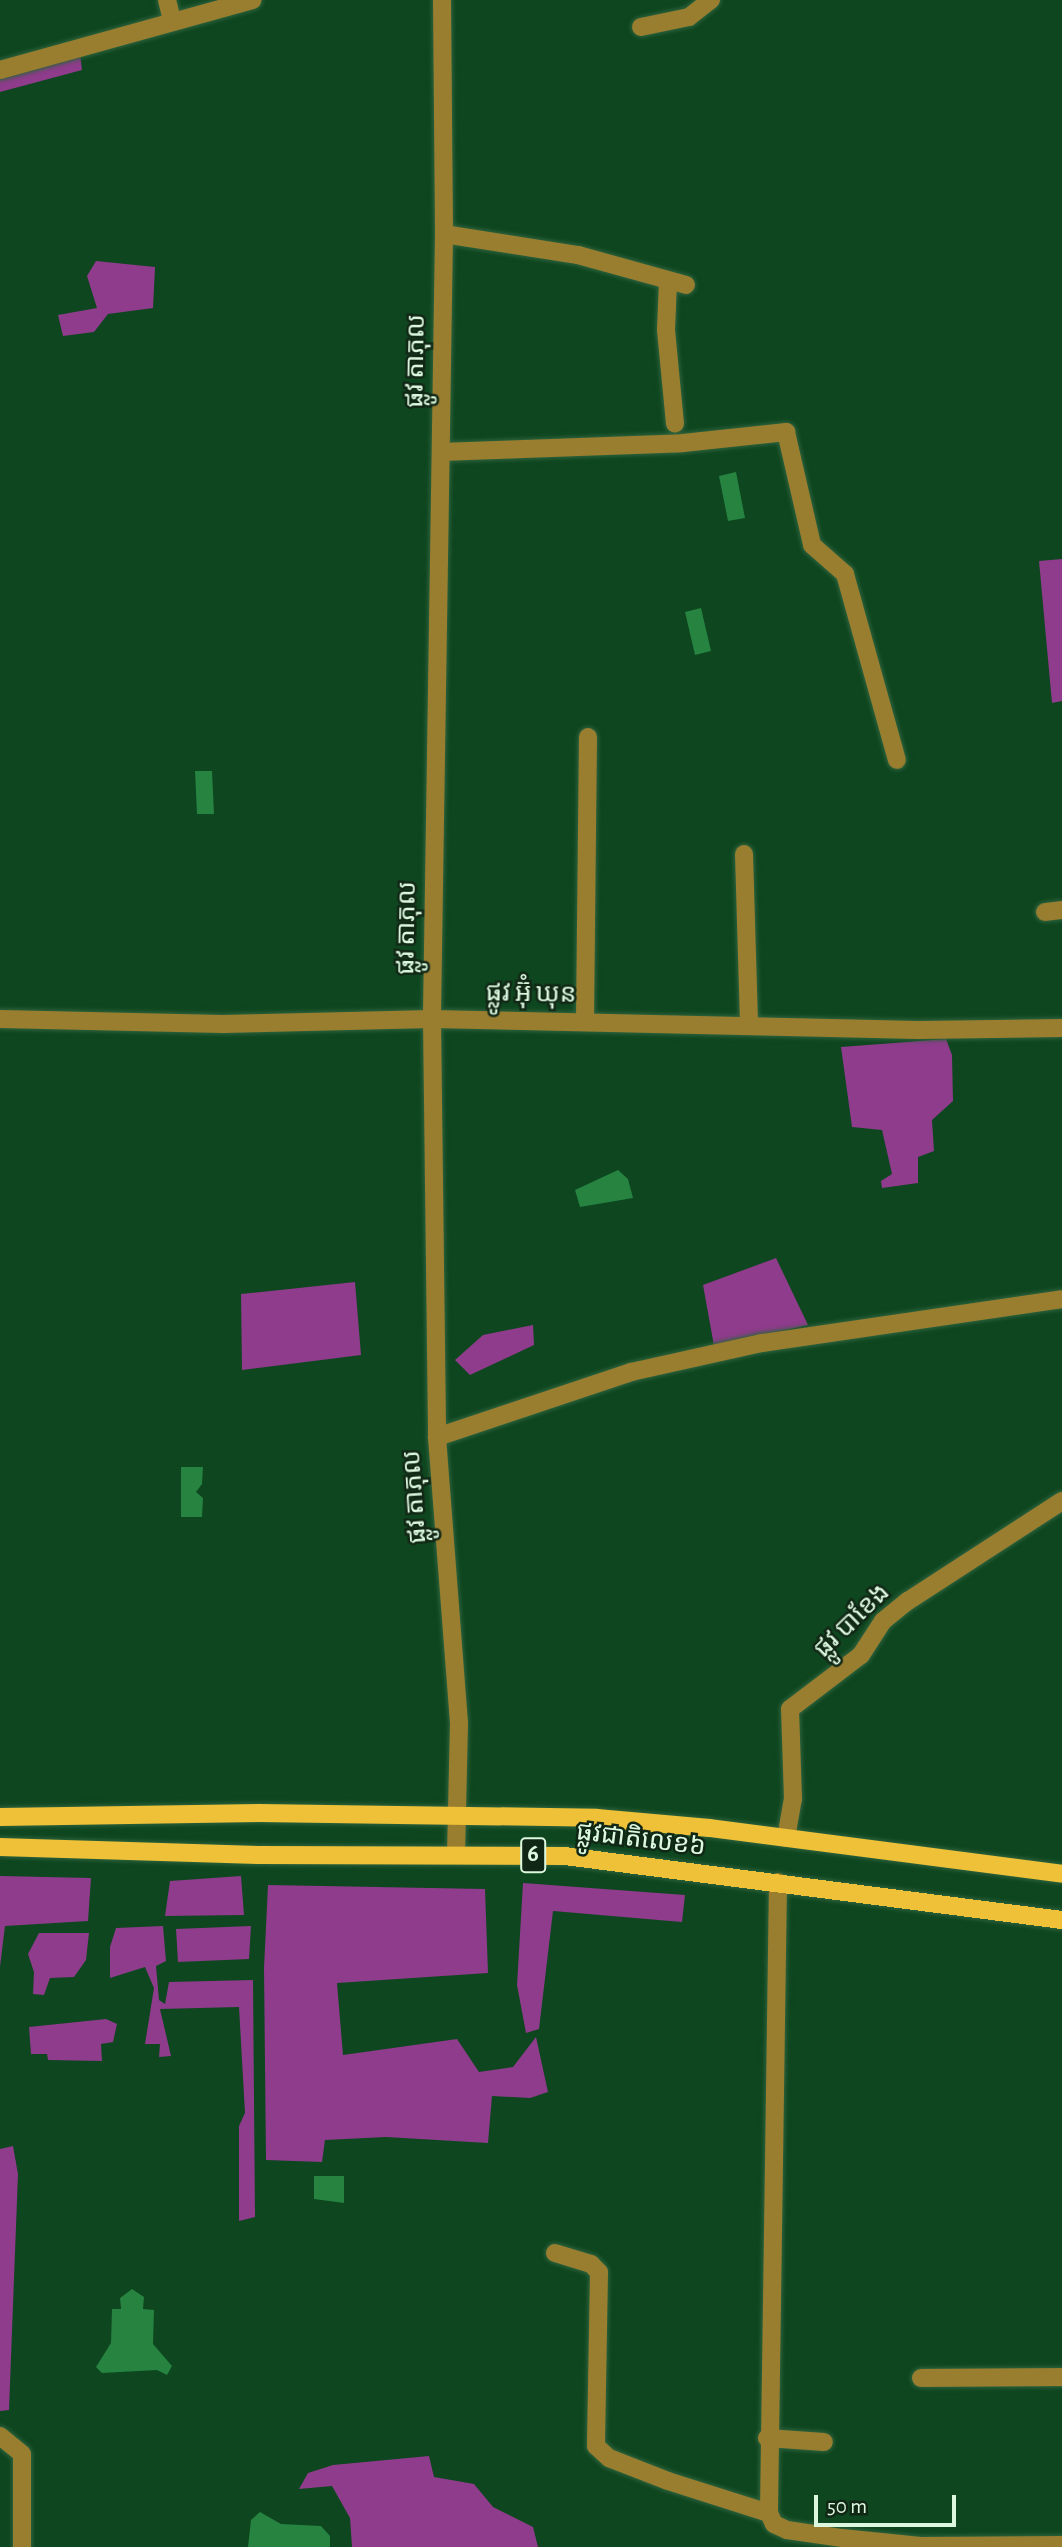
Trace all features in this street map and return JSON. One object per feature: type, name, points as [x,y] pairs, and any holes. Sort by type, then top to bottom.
[{"type":"main road","name":"ផ្លូវជាតិលេខ៦","points":[[0,1817],[458,1814],[662,1822],[1062,1874]]},
{"type":"main road","name":"ផ្លូវជាតិលេខ៦","points":[[0,1847],[258,1855],[565,1856],[1062,1920]]},
{"type":"street","points":[[167,0],[172,20]]},
{"type":"street","points":[[0,70],[172,20],[252,0]]},
{"type":"street","name":"ផ្លូវ តាភុល","points":[[442,0],[444,234],[432,1019],[437,1437],[459,1723],[456,1855]]},
{"type":"street","points":[[641,27],[690,16],[711,0]]},
{"type":"street","points":[[444,234],[579,255],[677,283],[666,330],[676,424]]},
{"type":"street","points":[[440,452],[683,443],[782,430],[812,545],[840,568],[848,581],[897,760]]},
{"type":"street","points":[[585,1021],[588,737]]},
{"type":"street","points":[[744,854],[748,1026]]},
{"type":"street","name":"ផ្លូវ អ៊ុំ ឃុន","points":[[0,1020],[223,1024],[432,1019],[748,1026],[1062,1028]]},
{"type":"street","points":[[437,1437],[631,1371],[762,1343],[1062,1299]]},
{"type":"street","name":"ផ្លូវ បាខែង","points":[[786,1838],[793,1799],[790,1709],[861,1655],[883,1621],[908,1601],[1062,1501]]},
{"type":"street","points":[[778,1882],[767,2438],[769,2513],[774,2524],[787,2530],[842,2538],[921,2546],[1062,2545]]},
{"type":"street","points":[[555,2253],[591,2264],[599,2272],[596,2446],[609,2458],[668,2482],[769,2513]]},
{"type":"street","points":[[921,2378],[1062,2377]]},
{"type":"street","points":[[0,2436],[22,2454],[22,2547]]},
{"type":"street","points":[[767,2438],[824,2442]]},
{"type":"shaded area","points":[[80,54],[82,70],[0,92],[0,75]]},
{"type":"shaded area","points":[[96,261],[155,267],[153,308],[108,314],[94,332],[63,336],[58,315],[97,308],[87,276]]},
{"type":"shaded area","points":[[736,472],[745,518],[728,521],[719,476]]},
{"type":"shaded area","points":[[1062,559],[1062,701],[1052,703],[1039,561]]},
{"type":"shaded area","points":[[701,608],[711,651],[695,655],[685,612]]},
{"type":"shaded area","points":[[195,771],[212,771],[214,814],[197,814]]},
{"type":"shaded area","points":[[946,1039],[952,1055],[953,1101],[932,1120],[934,1151],[918,1157],[918,1183],[882,1188],[881,1181],[892,1174],[882,1130],[852,1127],[841,1047]]},
{"type":"shaded area","points":[[618,1170],[628,1179],[633,1198],[580,1207],[575,1190]]},
{"type":"shaded area","points":[[776,1258],[808,1325],[714,1346],[703,1285]]},
{"type":"shaded area","points":[[355,1282],[361,1355],[242,1370],[241,1294]]},
{"type":"shaded area","points":[[533,1325],[534,1345],[470,1375],[455,1360],[483,1335]]},
{"type":"shaded area","points":[[181,1467],[203,1467],[202,1484],[196,1492],[203,1498],[202,1517],[181,1517]]},
{"type":"shaded area","points":[[0,1876],[91,1878],[88,1921],[5,1926],[0,1967]]},
{"type":"shaded area","points":[[241,1876],[244,1915],[165,1916],[170,1881]]},
{"type":"shaded area","points":[[523,1883],[685,1895],[682,1922],[553,1911],[539,2029],[526,2033],[517,1985]]},
{"type":"shaded area","points":[[268,1885],[485,1889],[488,1973],[337,1983],[343,2055],[457,2039],[479,2072],[513,2067],[536,2037],[548,2092],[530,2098],[492,2096],[488,2143],[386,2137],[325,2140],[322,2162],[266,2160],[264,1968]]},
{"type":"shaded area","points":[[163,1926],[166,1961],[156,1966],[159,2000],[165,2004],[169,1982],[253,1980],[255,2217],[239,2221],[239,2126],[245,2113],[239,2007],[160,2009],[171,2056],[159,2057],[160,2044],[145,2044],[154,1988],[145,1967],[110,1978],[110,1947],[116,1928]]},
{"type":"shaded area","points":[[251,1926],[249,1959],[178,1962],[176,1929]]},
{"type":"shaded area","points":[[39,1933],[89,1933],[86,1960],[74,1977],[50,1978],[44,1995],[33,1994],[34,1972],[28,1954]]},
{"type":"shaded area","points":[[106,2019],[117,2024],[113,2042],[101,2044],[102,2061],[48,2060],[47,2054],[31,2054],[29,2027]]},
{"type":"shaded area","points":[[13,2146],[18,2174],[9,2410],[0,2411],[0,2149]]},
{"type":"shaded area","points":[[314,2176],[344,2176],[344,2203],[314,2199]]},
{"type":"shaded area","points":[[132,2289],[144,2297],[143,2309],[154,2310],[153,2344],[172,2366],[167,2375],[157,2370],[102,2373],[96,2367],[111,2343],[112,2309],[121,2309],[120,2298]]},
{"type":"shaded area","points":[[429,2456],[434,2477],[474,2484],[493,2507],[533,2527],[538,2547],[352,2547],[350,2518],[332,2486],[299,2489],[308,2473],[333,2465]]},
{"type":"shaded area","points":[[260,2512],[281,2524],[321,2526],[330,2536],[330,2547],[248,2547],[251,2520]]}]
